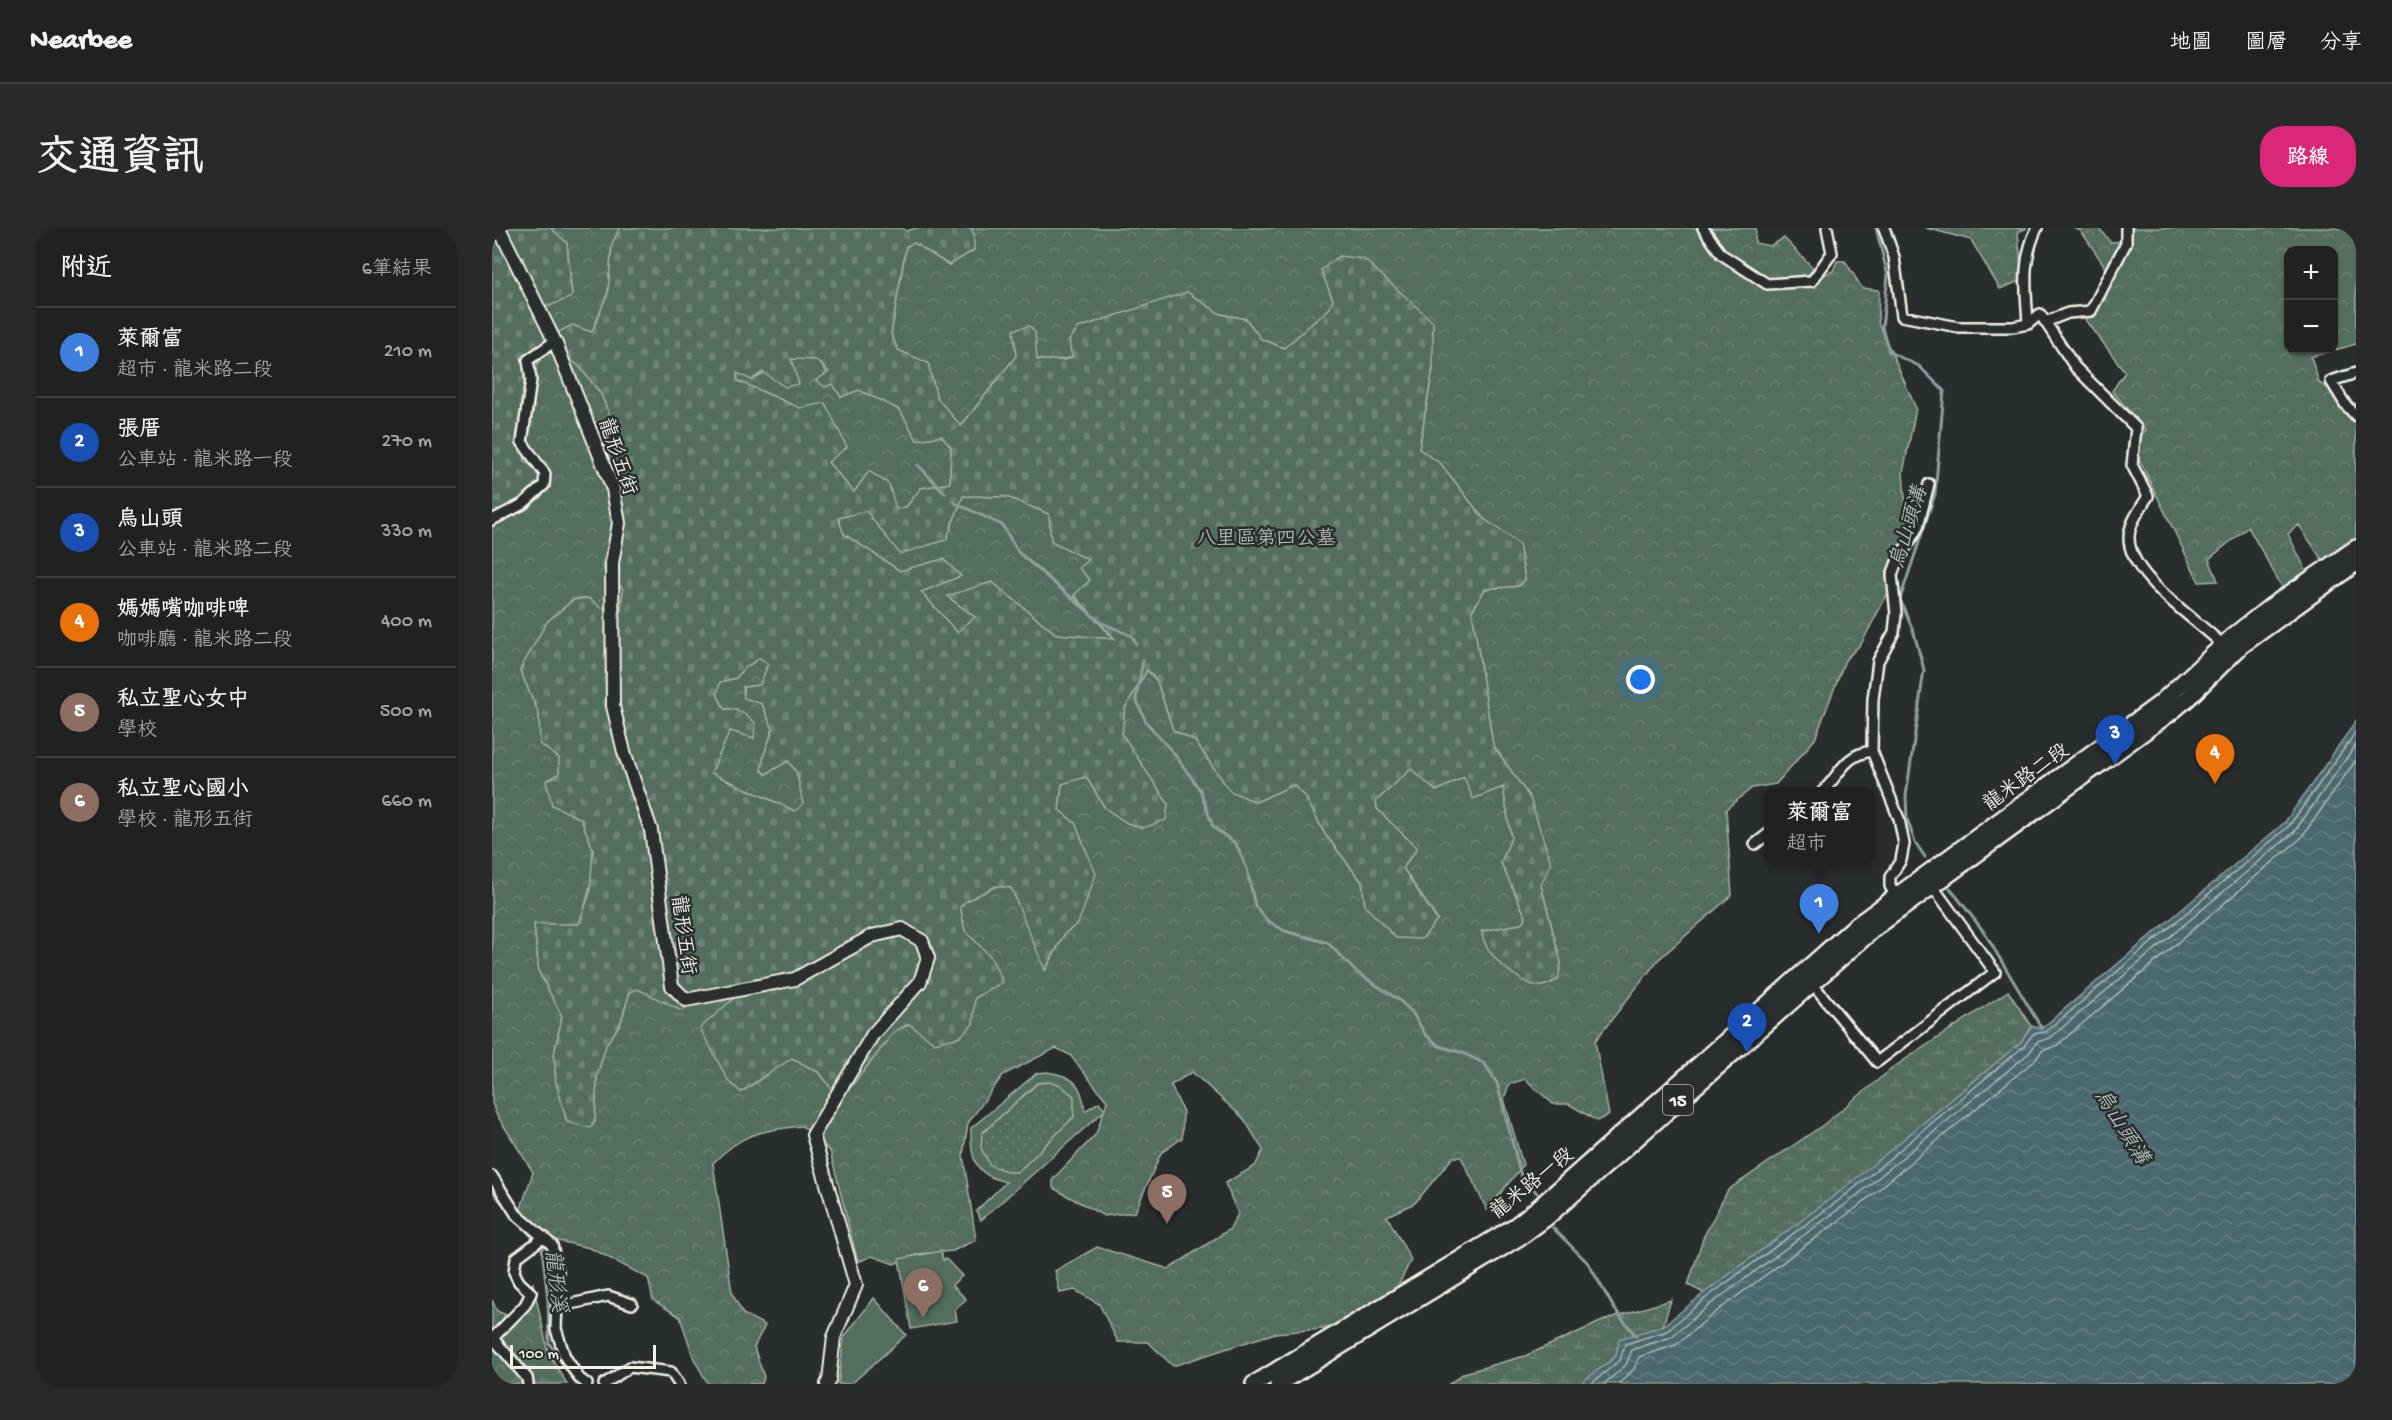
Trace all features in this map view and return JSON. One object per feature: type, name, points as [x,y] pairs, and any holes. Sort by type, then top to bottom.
[{"type":"main road","name":"龍米路二段","points":[[2228,650],[2270,607],[2356,548]]},
{"type":"main road","name":"龍米路二段","points":[[1807,976],[1875,928],[1928,880],[2228,650],[2356,564]]},
{"type":"main road","name":"龍米路二段","points":[[1807,976],[1854,927],[1895,896],[1928,880]]},
{"type":"main road","name":"龍米路一段","points":[[1254,1384],[1515,1226],[1807,976]]},
{"type":"main road","name":"龍米路一段","points":[[1278,1384],[1523,1236],[1546,1218],[1807,976]]},
{"type":"street","name":"龍形五街","points":[[499,228],[555,341],[613,489],[619,523],[612,563],[613,706],[624,752],[651,830],[672,986],[686,1000],[795,979],[872,936],[902,929],[922,941],[928,958],[920,982],[873,1034],[813,1135],[856,1285],[834,1337],[827,1384]]},
{"type":"street","points":[[1703,228],[1721,254],[1767,284],[1812,282],[1832,253],[1827,228]]},
{"type":"street","points":[[1884,228],[1894,257],[1902,316],[1958,327],[2013,327],[2028,324],[2040,314],[2075,367],[2136,428],[2132,465],[2148,496],[2133,521],[2128,538],[2133,554],[2151,583],[2228,650]]},
{"type":"street","points":[[2028,324],[2025,263],[2028,247],[2037,228]]},
{"type":"street","points":[[2045,322],[2068,314],[2091,312],[2127,243],[2126,228]]},
{"type":"street","points":[[492,520],[523,504],[544,485],[545,474],[522,442],[531,380],[528,360],[555,341]]},
{"type":"street","points":[[2356,373],[2331,381],[2345,404],[2356,416]]},
{"type":"street","points":[[2345,404],[2356,401]]},
{"type":"street","points":[[1895,896],[1890,886],[1890,878],[1901,860],[1904,844],[1899,819],[1872,751],[1873,699],[1878,661],[1894,632],[1896,614],[1892,575],[1918,526],[1929,484]]},
{"type":"street","points":[[1826,787],[1850,758],[1872,751]]},
{"type":"street","points":[[1755,844],[1764,837]]},
{"type":"street","points":[[1807,976],[1877,1062],[1995,972],[1928,880]]},
{"type":"street","points":[[492,1176],[516,1214],[552,1245],[558,1272],[556,1329],[565,1357],[579,1378],[587,1384]]},
{"type":"street","points":[[528,1384],[527,1378],[493,1338],[525,1305],[531,1293],[519,1282],[513,1272],[516,1258],[544,1238]]},
{"type":"street","points":[[557,1307],[608,1296],[632,1304]]},
{"type":"street","points":[[604,1384],[630,1366],[671,1372],[679,1384]]},
{"type":"green space","name":"八里區第四公墓","points":[[492,228],[551,228],[567,243],[572,297],[544,308],[555,334],[572,325],[592,332],[608,292],[612,244],[620,228],[903,228],[906,231],[916,228],[971,228],[974,234],[974,250],[949,265],[914,243],[906,246],[891,334],[898,350],[928,363],[937,398],[961,426],[1016,356],[1013,330],[1029,326],[1035,332],[1037,360],[1065,360],[1072,357],[1069,341],[1078,328],[1187,292],[1220,314],[1246,319],[1261,339],[1284,348],[1330,308],[1333,300],[1321,270],[1339,256],[1364,259],[1433,322],[1433,368],[1419,449],[1441,464],[1483,518],[1519,544],[1525,580],[1519,586],[1485,589],[1472,611],[1493,745],[1530,798],[1551,863],[1541,885],[1561,963],[1558,980],[1540,986],[1522,980],[1494,957],[1483,939],[1482,931],[1521,924],[1526,917],[1501,863],[1511,838],[1503,787],[1473,799],[1464,777],[1436,791],[1411,769],[1376,801],[1377,809],[1417,848],[1403,868],[1437,920],[1422,939],[1396,938],[1365,906],[1362,882],[1325,834],[1305,796],[1293,785],[1256,802],[1230,791],[1195,741],[1173,730],[1157,681],[1147,670],[1125,708],[1122,734],[1168,804],[1166,820],[1143,828],[1127,823],[1105,808],[1086,777],[1062,784],[1059,810],[1075,823],[1096,874],[1078,924],[1065,933],[1045,970],[1011,888],[996,886],[966,901],[960,907],[965,931],[990,956],[1003,982],[975,998],[973,1024],[960,1037],[935,1043],[909,1024],[895,1031],[840,1101],[820,1073],[792,1058],[741,1092],[729,1082],[700,1028],[741,992],[719,988],[682,1011],[638,989],[630,992],[620,1024],[606,1045],[597,1076],[595,1122],[590,1128],[567,1122],[556,1082],[554,1055],[562,1016],[539,972],[534,924],[579,924],[590,892],[593,849],[581,819],[552,805],[546,781],[559,774],[559,758],[540,744],[539,714],[520,670],[547,622],[573,600],[588,598],[616,618],[621,612],[623,589],[602,566],[619,505],[608,456],[614,426],[601,394],[579,366],[560,352],[544,354],[534,368],[534,409],[522,444],[525,461],[543,476],[539,491],[492,517]],"holes":[[[791,359],[816,360],[829,372],[816,380],[825,387],[833,384],[841,397],[859,390],[900,410],[917,440],[941,436],[951,447],[950,483],[921,488],[906,507],[896,509],[889,484],[869,471],[854,492],[828,462],[847,447],[825,403],[800,408],[738,381],[737,373],[751,380],[763,372],[785,387],[799,384]],[[963,496],[1007,497],[1049,514],[1051,541],[1089,560],[1079,568],[1090,580],[1074,595],[1115,639],[1056,634],[992,582],[947,596],[975,617],[957,632],[921,592],[961,576],[943,559],[900,571],[844,534],[838,518],[866,511],[900,554],[946,540]],[[760,658],[768,664],[760,685],[743,687],[744,698],[762,704],[773,729],[761,770],[766,774],[788,761],[797,773],[803,804],[795,811],[711,773],[730,731],[754,738],[755,723],[741,712],[724,709],[717,694],[720,682],[736,678],[743,669]]]},
{"type":"green space","points":[[551,228],[620,228],[612,244],[608,292],[592,332],[555,334],[544,308],[572,296],[567,243]]},
{"type":"green space","points":[[971,228],[1756,228],[1755,243],[1770,246],[1784,238],[1821,276],[1833,271],[1837,261],[1845,261],[1862,288],[1879,290],[1878,322],[1916,408],[1903,473],[1908,536],[1897,576],[1861,644],[1845,660],[1815,739],[1776,784],[1752,788],[1726,809],[1732,895],[1658,960],[1595,1041],[1609,1115],[1597,1121],[1569,1104],[1553,1104],[1525,1079],[1509,1084],[1504,1099],[1523,1165],[1487,1210],[1461,1157],[1453,1157],[1415,1203],[1387,1216],[1411,1260],[1398,1286],[1333,1328],[1275,1333],[1173,1366],[1148,1342],[1118,1342],[1099,1304],[1075,1290],[1060,1293],[1055,1271],[1097,1247],[1169,1269],[1230,1229],[1238,1214],[1225,1183],[1255,1166],[1263,1150],[1244,1119],[1192,1072],[1171,1085],[1183,1112],[1182,1138],[1161,1153],[1135,1212],[1104,1216],[1053,1188],[1053,1179],[1096,1134],[1107,1101],[1070,1055],[1056,1048],[1003,1075],[968,1123],[963,1155],[976,1240],[953,1251],[918,1254],[894,1264],[872,1256],[858,1262],[830,1151],[802,1126],[753,1135],[734,1145],[713,1163],[732,1293],[743,1314],[765,1325],[754,1347],[764,1377],[762,1384],[708,1384],[694,1359],[680,1317],[653,1300],[648,1278],[590,1248],[550,1239],[520,1211],[533,1172],[495,1112],[492,1102],[492,517],[543,476],[525,461],[522,444],[534,368],[544,354],[560,352],[579,366],[601,394],[614,426],[608,456],[619,505],[623,589],[621,612],[616,618],[588,598],[573,600],[547,622],[520,670],[539,714],[540,744],[559,758],[563,781],[588,836],[593,856],[590,886],[579,924],[534,925],[539,972],[562,1016],[554,1055],[556,1082],[567,1122],[595,1122],[597,1076],[606,1044],[620,1024],[630,992],[638,989],[682,1011],[719,988],[742,992],[741,1092],[792,1058],[820,1073],[840,1100],[895,1031],[909,1024],[973,1024],[974,998],[1002,982],[990,956],[965,932],[960,907],[966,901],[996,886],[1012,888],[1046,970],[1065,933],[1078,924],[1075,823],[1059,810],[1062,784],[1086,776],[1105,808],[1168,804],[1121,734],[1125,708],[1147,670],[1157,681],[1173,730],[1195,741],[1230,791],[1256,802],[1293,785],[1305,796],[1325,834],[1362,882],[1365,906],[1437,919],[1403,868],[1417,848],[1377,809],[1376,801],[1411,769],[1503,786],[1511,838],[1501,863],[1526,917],[1521,924],[1482,931],[1561,963],[1541,885],[1530,798],[1493,745],[1472,611],[1485,589],[1519,586],[1525,580],[1519,544],[1483,518],[1441,464],[1419,449],[1433,368],[1321,270],[1333,300],[1330,308],[1284,348],[1261,339],[1246,319],[1220,314],[1187,292],[1072,357],[1051,360],[1016,356],[961,426],[937,398],[928,363],[898,350],[891,334],[906,246],[914,243],[949,265],[974,234]]},
{"type":"green space","points":[[1926,228],[2027,228],[2018,232],[2022,280],[2000,289],[1971,240]]},
{"type":"green space","points":[[2074,228],[2099,228],[2110,242],[2127,241],[2132,228],[2356,228],[2356,344],[2338,349],[2338,246],[2284,246],[2284,354],[2321,354],[2311,357],[2319,383],[2356,404],[2356,540],[2324,563],[2299,525],[2288,534],[2308,574],[2285,592],[2248,527],[2209,559],[2218,581],[2199,582],[2132,445],[2146,430],[2112,391],[2125,372],[2086,320],[2105,299],[2110,274],[2081,231]]},
{"type":"green space","points":[[791,359],[816,359],[841,397],[859,390],[900,410],[917,440],[941,436],[951,447],[950,484],[921,488],[906,507],[895,509],[869,471],[854,493],[828,462],[800,408],[738,381],[737,372],[751,380]]},
{"type":"green space","points":[[963,496],[1007,497],[1049,514],[1052,541],[1089,560],[1091,580],[1074,596],[1115,640],[1056,634],[992,582],[948,597],[975,617],[957,633],[921,592],[960,576],[943,559],[900,571],[843,534],[838,517],[866,511],[946,540]]},
{"type":"green space","points":[[760,657],[768,664],[760,685],[743,687],[762,704],[773,729],[763,758],[766,774],[788,761],[797,773],[804,804],[795,811],[711,773],[730,730],[754,738],[737,709],[724,709],[717,694],[719,682],[736,678],[743,669]]},
{"type":"green space","points":[[2008,991],[2031,1026],[2021,1042],[1842,1191],[1704,1293],[1688,1285],[1703,1238],[1728,1190],[1823,1125],[1894,1067]]},
{"type":"green space","points":[[1047,1072],[1070,1079],[1082,1094],[1085,1111],[1099,1102],[1105,1110],[981,1220],[976,1211],[1006,1182],[987,1175],[976,1164],[973,1156],[971,1128],[1037,1073]],"holes":[[[1037,1083],[1059,1084],[1074,1096],[1074,1117],[1018,1172],[1008,1172],[990,1165],[981,1148],[982,1133]]]},
{"type":"green space","points":[[1038,1083],[1059,1084],[1074,1096],[1074,1117],[1018,1172],[1008,1172],[989,1165],[980,1148],[982,1133]]},
{"type":"green space","points":[[941,1251],[943,1260],[946,1259],[962,1276],[952,1285],[966,1299],[955,1310],[957,1321],[911,1329],[899,1259]]},
{"type":"green space","points":[[533,1283],[548,1352],[567,1384],[492,1384],[492,1300],[497,1311],[511,1317]]},
{"type":"green space","points":[[874,1298],[906,1335],[851,1384],[838,1384],[844,1337]]},
{"type":"green space","points":[[1671,1300],[1663,1326],[1620,1339],[1616,1356],[1580,1384],[1449,1384],[1464,1373],[1525,1356],[1607,1319]]},
{"type":"water","points":[[2356,721],[2356,1384],[1580,1384],[1616,1356],[1619,1339],[1663,1326],[1842,1190],[2021,1042],[2031,1026],[2042,1028],[2285,822]]},
{"type":"waterway","name":"烏山頭溝","points":[[1876,228],[1888,276],[1882,327],[1889,352],[1919,366],[1944,391],[1935,494],[1900,599],[1914,633],[1924,670],[1906,796],[1907,819],[1915,842],[1925,857]]},
{"type":"waterway","points":[[918,465],[945,493]]},
{"type":"waterway","points":[[955,503],[1002,525],[1019,553],[1100,622],[1132,636],[1136,644]]},
{"type":"waterway","points":[[1143,660],[1136,699],[1146,722],[1176,756],[1200,790],[1213,827],[1236,844],[1247,869],[1255,906],[1268,921],[1285,931],[1328,943],[1355,971],[1399,1000],[1412,1012],[1425,1034],[1439,1046],[1463,1053],[1485,1064],[1497,1083],[1521,1176],[1537,1193]]},
{"type":"waterway","name":"烏山頭溝","points":[[1950,888],[1984,932],[2042,1029]]},
{"type":"waterway","name":"龍形溪","points":[[492,1190],[511,1214]]},
{"type":"waterway","name":"龍形溪","points":[[516,1219],[542,1248],[548,1300],[549,1343],[576,1384]]},
{"type":"waterway","points":[[1553,1228],[1588,1263],[1614,1308],[1636,1336]]},
{"type":"place","name":"烏山頭","points":[[2115,765]]},
{"type":"place","name":"媽媽嘴咖啡啤","points":[[2215,784]]},
{"type":"place","name":"萊爾富","points":[[1819,934]]},
{"type":"place","name":"張厝","points":[[1747,1053]]},
{"type":"place","name":"私立聖心女中","points":[[1167,1224]]},
{"type":"place","name":"私立聖心國小","points":[[923,1318]]}]
